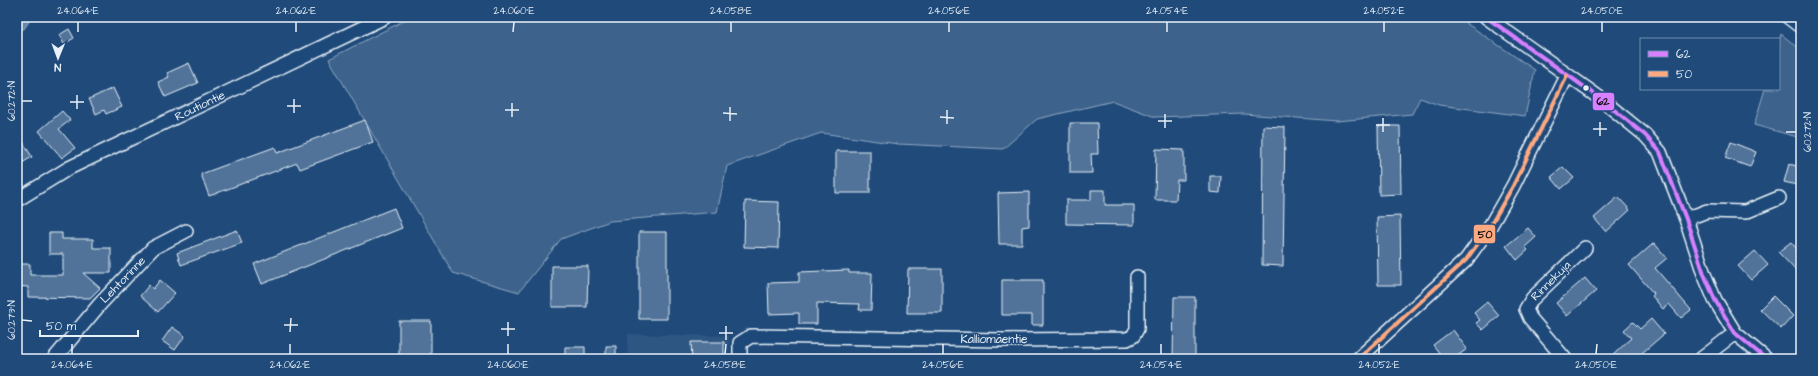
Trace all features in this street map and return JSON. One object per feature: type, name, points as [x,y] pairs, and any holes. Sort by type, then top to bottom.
[{"type":"street","name":"Routiontie","points":[[17,200],[69,168],[385,17]]},
{"type":"street","points":[[1486,17],[1597,96],[1639,130],[1660,152],[1686,219],[1704,274],[1715,300],[1735,333],[1766,359]]},
{"type":"street","points":[[1788,17],[1801,27]]},
{"type":"street","points":[[1358,359],[1466,260],[1490,228],[1513,186],[1568,76]]},
{"type":"street","points":[[1686,219],[1707,211],[1746,212],[1779,198]]},
{"type":"street","name":"Lehtorinne","points":[[54,359],[100,304],[153,248],[186,231]]},
{"type":"street","name":"Rinnekuja","points":[[1566,359],[1530,318],[1526,309],[1532,299],[1585,248]]},
{"type":"street","name":"Kalliomäentie","points":[[740,359],[740,344],[751,336],[1002,340],[1127,339],[1134,336],[1137,328],[1137,277]]},
{"type":"street","points":[[1701,359],[1735,333]]},
{"type":"shaded area","points":[[17,17],[32,17],[24,29],[17,29]]},
{"type":"shaded area","points":[[411,17],[1457,17],[1535,70],[1525,116],[1439,105],[1420,98],[1412,114],[1337,121],[1244,114],[1155,117],[1113,101],[1037,119],[1003,149],[898,144],[821,133],[727,166],[717,212],[610,221],[561,239],[519,292],[453,273],[329,59]]},
{"type":"shaded area","points":[[1781,34],[1801,50],[1801,138],[1754,125],[1765,90],[1780,90]]},
{"type":"shaded area","points":[[628,334],[729,336],[728,359],[627,359]]},
{"type":"building","points":[[69,29],[74,38],[64,44],[59,35]]},
{"type":"building","points":[[189,63],[198,83],[165,97],[158,82],[169,77],[167,73]]},
{"type":"building","points":[[113,88],[122,107],[106,114],[104,110],[96,114],[89,99]]},
{"type":"building","points":[[62,111],[70,120],[59,129],[75,148],[62,158],[39,131]]},
{"type":"building","points":[[365,120],[373,142],[300,169],[297,163],[209,196],[201,174],[275,147],[277,153]]},
{"type":"building","points":[[1070,123],[1097,123],[1098,154],[1091,154],[1092,173],[1070,173]]},
{"type":"building","points":[[1263,126],[1285,127],[1283,266],[1262,265]]},
{"type":"building","points":[[1378,126],[1400,126],[1401,194],[1379,195]]},
{"type":"building","points":[[17,132],[32,157],[17,166]]},
{"type":"building","points":[[1731,142],[1756,152],[1750,167],[1725,158]]},
{"type":"building","points":[[1156,149],[1184,150],[1184,180],[1177,180],[1176,200],[1155,200]]},
{"type":"building","points":[[836,151],[870,151],[870,193],[836,193]]},
{"type":"building","points":[[1789,164],[1801,167],[1801,186],[1784,182]]},
{"type":"building","points":[[1563,167],[1574,178],[1561,189],[1551,177]]},
{"type":"building","points":[[1210,176],[1221,176],[1220,193],[1210,192]]},
{"type":"building","points":[[1091,190],[1105,190],[1105,205],[1134,205],[1134,225],[1066,224],[1066,200],[1091,200]]},
{"type":"building","points":[[1029,192],[1029,226],[1022,227],[1022,244],[999,244],[998,193]]},
{"type":"building","points":[[1618,197],[1630,210],[1606,232],[1594,218]]},
{"type":"building","points":[[745,201],[779,202],[778,248],[744,247]]},
{"type":"building","points":[[394,208],[402,228],[262,284],[254,264]]},
{"type":"building","points":[[1400,216],[1401,285],[1378,285],[1377,217]]},
{"type":"building","points":[[1528,228],[1536,237],[1525,247],[1528,250],[1517,260],[1506,246]]},
{"type":"building","points":[[237,230],[242,243],[181,265],[177,253]]},
{"type":"building","points":[[639,232],[667,232],[667,319],[639,319]]},
{"type":"building","points":[[49,233],[62,233],[62,239],[93,239],[93,248],[111,248],[111,273],[83,273],[100,288],[90,298],[28,297],[28,287],[17,286],[17,264],[30,264],[30,275],[63,275],[63,254],[49,254]]},
{"type":"building","points":[[1791,242],[1801,254],[1801,276],[1778,252]]},
{"type":"building","points":[[1654,243],[1667,258],[1655,268],[1691,310],[1681,318],[1669,304],[1663,309],[1652,296],[1654,294],[1629,265]]},
{"type":"building","points":[[1755,251],[1768,265],[1751,280],[1738,266]]},
{"type":"building","points":[[552,266],[588,266],[587,307],[552,307]]},
{"type":"building","points":[[908,269],[942,269],[942,313],[907,313]]},
{"type":"building","points":[[849,270],[849,273],[872,273],[871,310],[859,310],[860,304],[817,303],[817,324],[799,324],[799,313],[769,314],[768,283],[799,282],[799,272]]},
{"type":"building","points":[[1585,278],[1596,291],[1567,316],[1556,303]]},
{"type":"building","points":[[160,280],[175,293],[158,312],[140,296],[149,285],[153,289]]},
{"type":"building","points":[[1002,280],[1043,280],[1043,325],[1032,325],[1032,315],[1002,315]]},
{"type":"building","points":[[1773,296],[1793,316],[1781,329],[1760,309]]},
{"type":"building","points":[[1174,297],[1195,297],[1195,359],[1173,359]]},
{"type":"building","points":[[1487,302],[1499,316],[1483,330],[1476,323],[1480,320],[1474,313]]},
{"type":"building","points":[[1651,319],[1664,334],[1635,359],[1609,359],[1631,338],[1624,330],[1633,322],[1640,329]]},
{"type":"building","points":[[399,321],[431,321],[431,359],[399,359]]},
{"type":"building","points":[[172,327],[185,336],[175,350],[162,341]]},
{"type":"building","points":[[1453,330],[1467,349],[1453,359],[1444,359],[1433,345]]},
{"type":"building","points":[[691,342],[724,342],[724,359],[692,359]]},
{"type":"building","points":[[606,346],[616,346],[616,359],[606,359]]},
{"type":"building","points":[[565,347],[585,347],[585,359],[565,359]]},
{"type":"transit line","name":"62","points":[[1486,17],[1597,96],[1645,135],[1660,152],[1686,219],[1704,274],[1715,300],[1735,333],[1766,359]]},
{"type":"transit line","name":"50","points":[[1358,359],[1466,260],[1489,228],[1513,186],[1567,76]]}]
